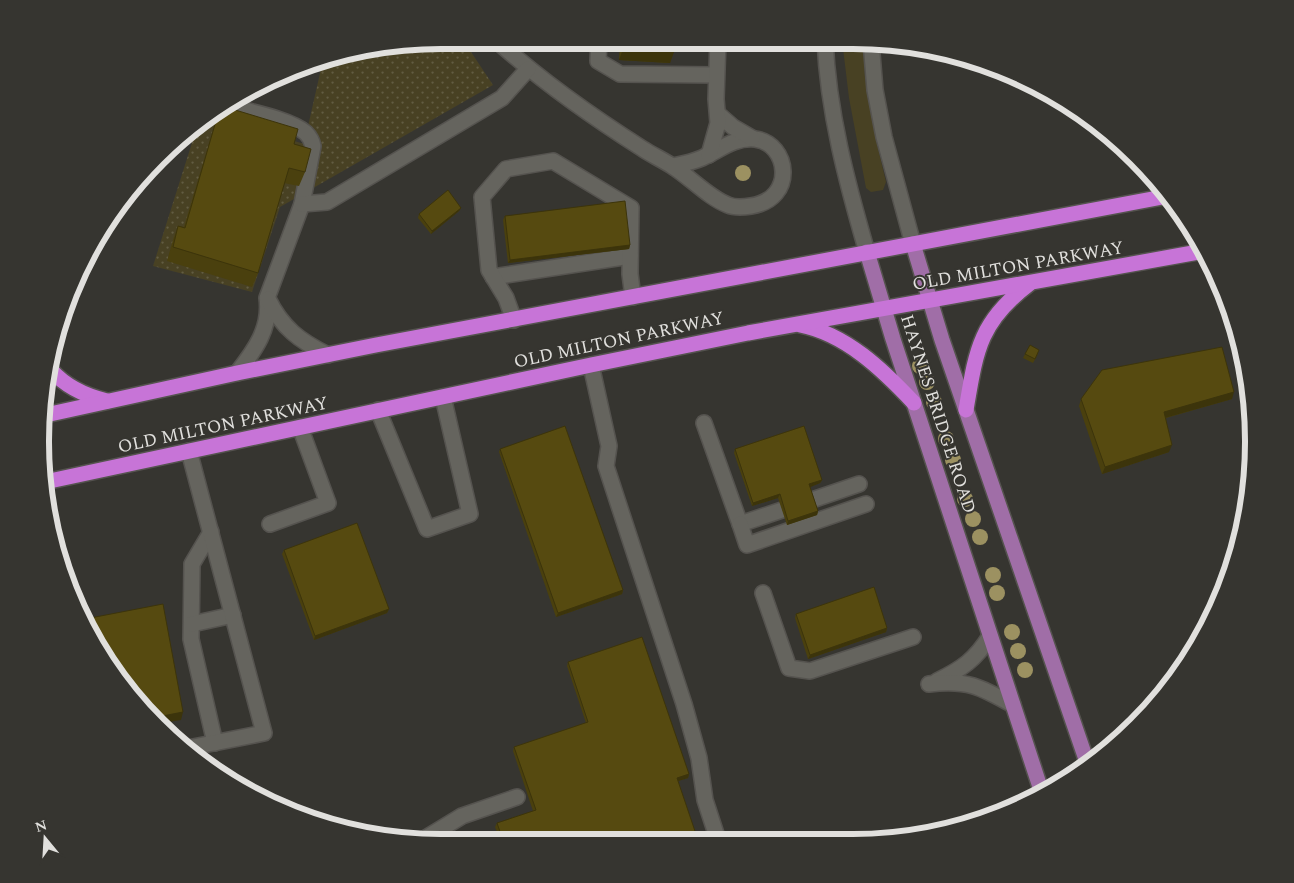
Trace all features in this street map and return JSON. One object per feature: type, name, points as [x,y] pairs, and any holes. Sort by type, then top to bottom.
[{"type":"highway","points":[[50,414],[328,355],[1160,197]]},
{"type":"highway","name":"OLD MILTON PARKWAY","points":[[51,481],[591,364],[796,324],[1197,252]]},
{"type":"highway","points":[[966,410],[973,371],[986,330],[993,318],[1006,303],[1031,283]]},
{"type":"highway","points":[[796,324],[822,332],[861,354],[878,366],[914,403]]},
{"type":"highway","points":[[55,373],[71,387],[84,394],[109,402]]},
{"type":"main road","name":"HAYNES BRIDGE ROAD","points":[[913,244],[966,410],[1085,758]]},
{"type":"main road","name":"HAYNES BRIDGE ROAD","points":[[867,252],[914,403],[1040,787]]},
{"type":"street","points":[[506,49],[548,85],[643,149],[673,166],[719,201],[729,206],[745,207],[762,203],[778,191],[783,179],[783,172],[775,151],[765,142],[752,138],[733,127],[718,114]]},
{"type":"street","points":[[599,49],[598,61],[620,74],[716,75]]},
{"type":"street","points":[[709,155],[717,132],[717,49]]},
{"type":"street","name":"HAYNES BRIDGE ROAD","points":[[826,49],[830,92],[838,141],[867,252]]},
{"type":"street","name":"HAYNES BRIDGE ROAD","points":[[872,50],[875,90],[884,137],[913,244]]},
{"type":"street","points":[[302,204],[327,202],[502,98],[528,69]]},
{"type":"street","points":[[234,108],[296,127],[307,134],[313,146],[302,204],[267,298],[269,310],[263,334],[252,354],[237,373]]},
{"type":"street","points":[[673,166],[709,155],[730,143],[752,138]]},
{"type":"street","points":[[514,320],[506,298],[489,270],[482,197],[506,169],[553,161],[631,208],[630,274],[633,297]]},
{"type":"street","points":[[493,277],[630,256]]},
{"type":"street","points":[[267,298],[287,329],[313,348],[328,355]]},
{"type":"street","points":[[591,364],[609,446],[606,466],[684,704],[699,758],[705,800],[716,834]]},
{"type":"street","points":[[378,410],[427,529],[470,514],[443,397]]},
{"type":"street","points":[[704,423],[747,545],[866,504]]},
{"type":"street","points":[[270,524],[328,503],[300,427]]},
{"type":"street","points":[[189,451],[264,733],[194,747]]},
{"type":"street","points":[[812,500],[859,484]]},
{"type":"street","points":[[740,524],[782,510]]},
{"type":"street","points":[[211,532],[192,564],[192,639],[215,742]]},
{"type":"street","points":[[763,594],[789,668],[810,671],[913,636]]},
{"type":"street","points":[[192,624],[233,615]]},
{"type":"street","points":[[990,636],[980,651],[968,663],[950,675],[929,684],[951,681],[966,683],[1013,705]]},
{"type":"street","points":[[433,834],[462,816],[517,797]]},
{"type":"shaded area","points":[[469,49],[493,85],[280,207],[252,292],[153,266],[194,137],[202,130],[219,118],[304,144],[321,68],[340,62],[390,52]]},
{"type":"shaded area","points":[[843,49],[863,49],[865,78],[886,182],[883,190],[871,192],[866,188],[849,98]]},
{"type":"building","points":[[623,49],[674,49],[674,52]]},
{"type":"building","points":[[232,109],[298,129],[294,144],[311,149],[305,172],[289,168],[258,273],[173,247],[178,226],[185,228],[216,120]]},
{"type":"building","points":[[448,190],[461,208],[432,231],[419,214]]},
{"type":"building","points":[[625,201],[630,245],[510,260],[505,216]]},
{"type":"building","points":[[1030,345],[1039,350],[1035,359],[1025,354]]},
{"type":"building","points":[[1222,347],[1234,392],[1164,412],[1172,445],[1105,467],[1081,399],[1102,370]]},
{"type":"building","points":[[565,426],[623,590],[558,613],[500,449]]},
{"type":"building","points":[[804,426],[822,480],[809,484],[818,511],[788,521],[780,494],[753,503],[735,449]]},
{"type":"building","points":[[357,523],[389,609],[315,636],[284,550]]},
{"type":"building","points":[[874,587],[887,628],[810,655],[796,614]]},
{"type":"building","points":[[163,604],[183,712],[161,716],[130,681],[101,638],[91,618]]},
{"type":"building","points":[[642,637],[689,774],[677,778],[696,834],[501,834],[497,823],[536,810],[514,747],[588,722],[568,662]]}]
